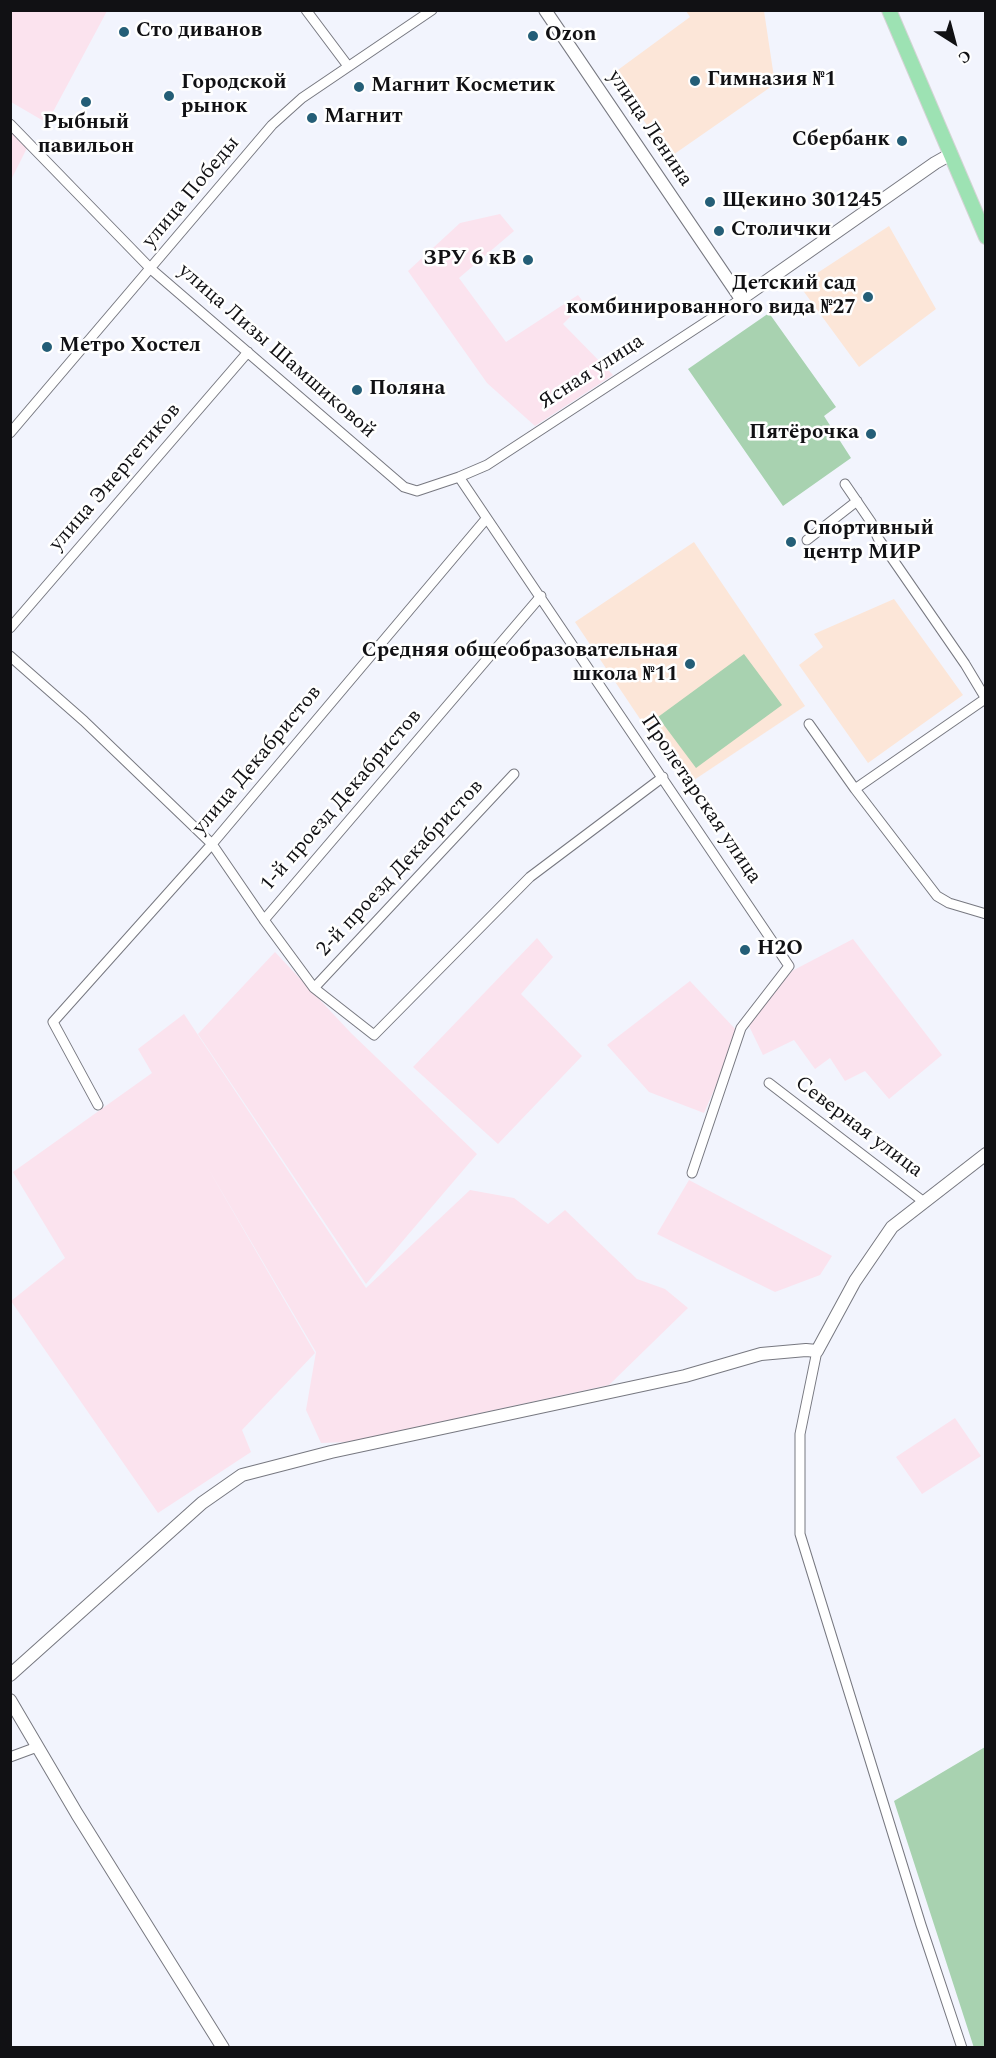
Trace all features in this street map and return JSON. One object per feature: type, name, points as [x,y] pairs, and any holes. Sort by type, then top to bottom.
[{"type":"main road","points":[[890,10],[986,237]]},
{"type":"street","points":[[306,10],[348,66]]},
{"type":"street","name":"улица Победы","points":[[10,433],[272,125],[302,98],[432,10]]},
{"type":"street","name":"улица Ленина","points":[[545,10],[741,299]]},
{"type":"street","name":"улица Лизы Шамшиковой","points":[[10,124],[151,269],[404,487],[417,491],[459,477]]},
{"type":"street","name":"Ясная улица","points":[[459,477],[488,465],[741,299],[951,154]]},
{"type":"street","name":"улица Энергетиков","points":[[10,628],[248,352]]},
{"type":"street","name":"Пролетарская улица","points":[[459,477],[789,966],[741,1028],[692,1173]]},
{"type":"street","points":[[845,484],[871,522],[878,538],[965,664],[985,699],[855,789]]},
{"type":"street","points":[[807,540],[857,501]]},
{"type":"street","name":"улица Декабристов","points":[[98,1105],[53,1022],[212,844],[486,519]]},
{"type":"street","name":"1-й проезд Декабристов","points":[[264,920],[541,596]]},
{"type":"street","points":[[10,656],[84,721],[212,844],[314,988],[374,1035],[530,877],[663,777]]},
{"type":"street","points":[[809,724],[855,789],[937,896],[949,903],[986,914]]},
{"type":"street","name":"2-й проезд Декабристов","points":[[314,988],[514,774]]},
{"type":"street","name":"Северная улица","points":[[769,1083],[924,1202]]},
{"type":"street","points":[[962,2048],[921,1924],[800,1534],[800,1434],[817,1351],[855,1281],[892,1227],[986,1155]]},
{"type":"street","points":[[10,1675],[202,1503],[242,1475],[331,1452],[685,1376],[761,1354],[817,1351]]},
{"type":"street","points":[[10,1700],[223,2048]]},
{"type":"street","points":[[10,1757],[37,1747]]},
{"type":"shaded area","points":[[11,10],[107,11],[47,123],[11,102]]},
{"type":"shaded area","name":"Гимназия №1","points":[[686,11],[764,11],[775,84],[670,157],[611,75],[690,17]]},
{"type":"shaded area","points":[[11,132],[27,148],[11,180]]},
{"type":"shaded area","points":[[500,214],[514,231],[459,278],[506,342],[578,295],[584,303],[563,324],[613,375],[535,426],[487,383],[408,271],[460,223]]},
{"type":"shaded area","name":"Детский сад комбинированного вида №27","points":[[889,226],[936,309],[859,367],[799,285]]},
{"type":"shaded area","name":"Средняя общеобразовательная школа №11","points":[[694,542],[805,706],[685,786],[575,622]]},
{"type":"shaded area","points":[[894,599],[963,695],[868,763],[799,665],[823,647],[814,634]]},
{"type":"shaded area","points":[[537,938],[553,957],[521,994],[582,1056],[498,1144],[413,1067]]},
{"type":"shaded area","points":[[853,939],[942,1055],[889,1099],[865,1071],[845,1081],[830,1058],[815,1069],[794,1040],[763,1055],[748,1024],[792,971]]},
{"type":"shaded area","points":[[275,952],[351,1033],[477,1154],[366,1284],[198,1034]]},
{"type":"shaded area","points":[[690,981],[739,1033],[704,1113],[649,1092],[607,1045]]},
{"type":"shaded area","points":[[184,1014],[366,1288],[470,1190],[514,1198],[548,1224],[565,1210],[637,1279],[665,1289],[688,1308],[609,1385],[348,1442],[321,1443],[306,1410],[316,1352],[206,1165],[315,1353],[242,1430],[251,1452],[158,1513],[11,1301],[65,1258],[13,1172],[152,1073],[138,1049]]},
{"type":"shaded area","points":[[689,1180],[832,1256],[820,1275],[775,1292],[657,1234]]},
{"type":"shaded area","points":[[955,1418],[981,1456],[922,1494],[896,1457]]},
{"type":"green space","points":[[769,313],[836,407],[824,416],[851,458],[783,506],[688,369]]},
{"type":"green space","points":[[744,654],[782,705],[696,768],[658,717]]},
{"type":"green space","points":[[985,1747],[986,2047],[974,2048],[894,1801]]},
{"type":"place","name":"Сто диванов","points":[[124,32]]},
{"type":"place","name":"Ozon","points":[[533,36]]},
{"type":"place","name":"Гимназия №1","points":[[695,81]]},
{"type":"place","name":"Магнит Косметик","points":[[359,87]]},
{"type":"place","name":"Городской рынок","points":[[169,96]]},
{"type":"place","name":"Рыбный павильон","points":[[86,102]]},
{"type":"place","name":"Магнит","points":[[312,118]]},
{"type":"place","name":"Сбербанк","points":[[902,141]]},
{"type":"place","name":"Щекино 301245","points":[[710,202]]},
{"type":"place","name":"Столички","points":[[719,231]]},
{"type":"place","name":"ЗРУ 6 кВ","points":[[528,260]]},
{"type":"place","name":"Детский сад комбинированного вида №27","points":[[868,297]]},
{"type":"place","name":"Метро Хостел","points":[[47,347]]},
{"type":"place","name":"Поляна","points":[[357,390]]},
{"type":"place","name":"Пятёрочка","points":[[871,434]]},
{"type":"place","name":"Спортивный центр МИР","points":[[791,542]]},
{"type":"place","name":"Средняя общеобразовательная школа №11","points":[[690,664]]},
{"type":"place","name":"Н2О","points":[[745,950]]}]
